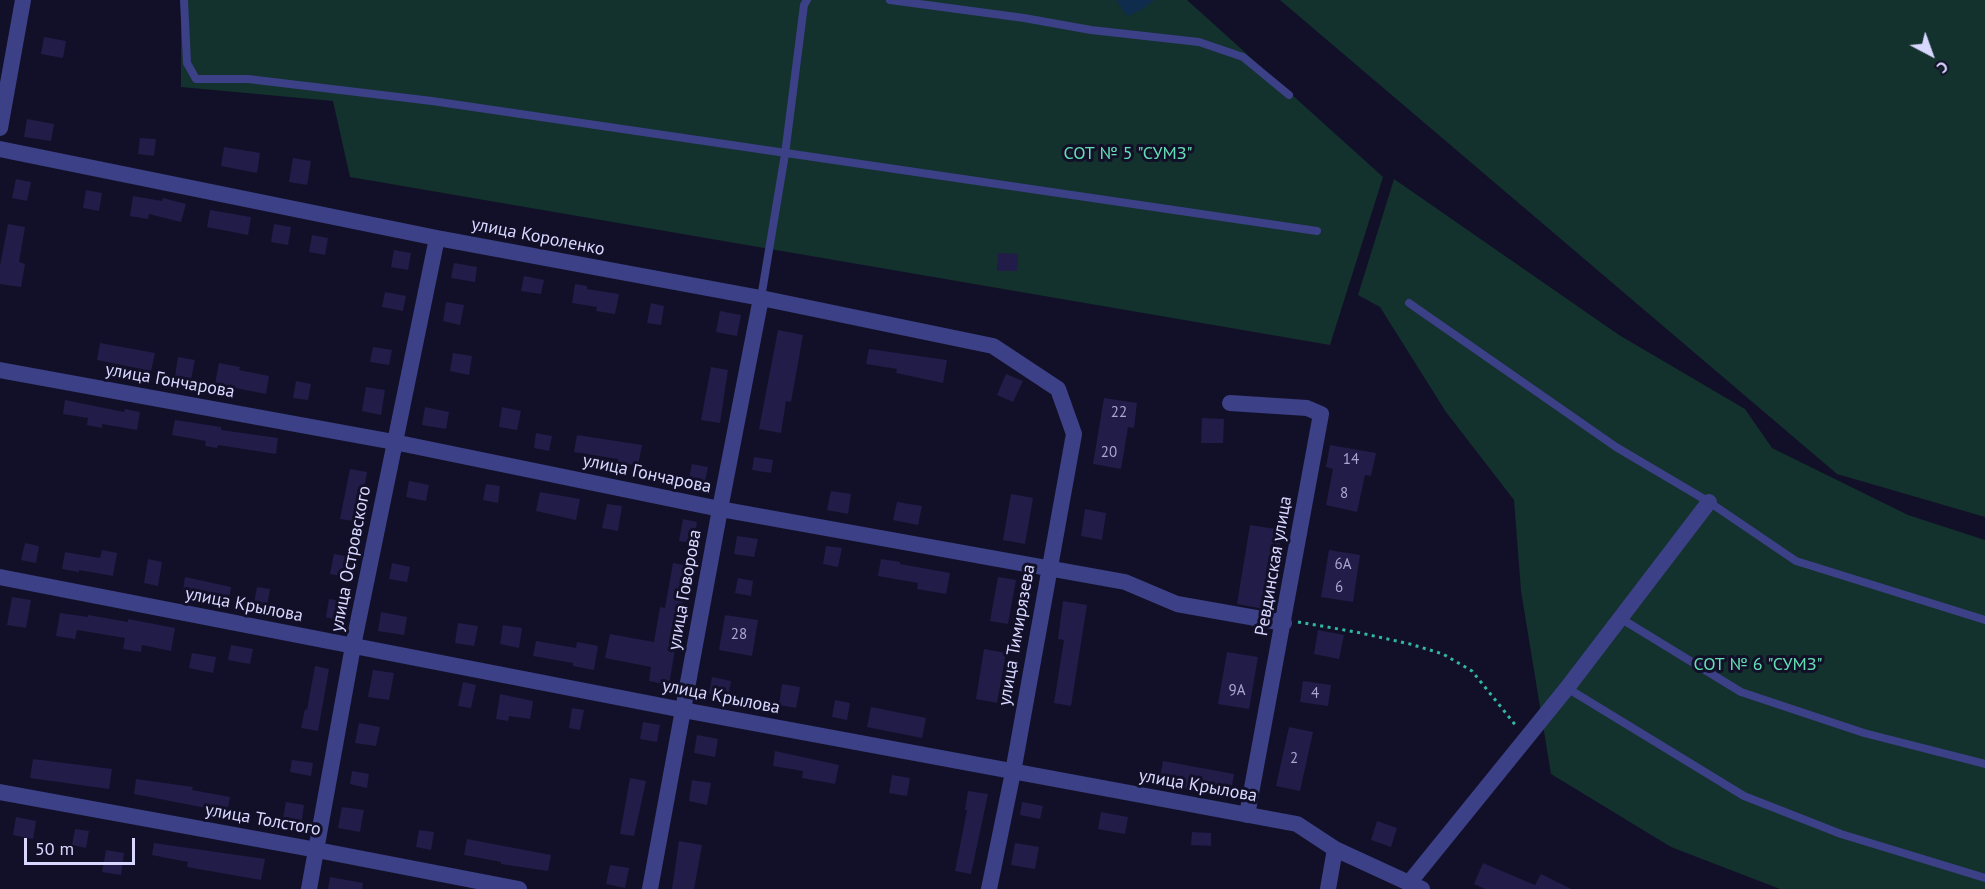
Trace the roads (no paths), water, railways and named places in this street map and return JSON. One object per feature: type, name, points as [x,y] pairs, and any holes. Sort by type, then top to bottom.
[{"type":"street","points":[[0,128],[23,0]]},
{"type":"street","name":"улица Короленко","points":[[0,148],[437,238],[761,298],[993,346],[1058,389]]},
{"type":"street","name":"улица Островского","points":[[309,889],[353,646],[437,238]]},
{"type":"street","name":"улица Говорова","points":[[650,889],[761,298]]},
{"type":"street","name":"улица Гончарова","points":[[0,370],[394,442],[720,509],[1125,582],[1177,604],[1284,621]]},
{"type":"street","name":"улица Тимирязева","points":[[988,889],[1013,772],[1074,434],[1058,389]]},
{"type":"street","name":"Ревдинская улица","points":[[1230,402],[1307,408],[1321,414],[1247,815]]},
{"type":"street","points":[[1415,886],[1526,738],[1709,502]]},
{"type":"street","name":"улица Крылова","points":[[0,577],[683,711],[1297,824],[1335,849],[1415,886]]},
{"type":"street","name":"улица Толстого","points":[[0,792],[519,889]]},
{"type":"street","points":[[1328,889],[1335,849]]},
{"type":"lane","points":[[184,0],[188,63],[196,79],[248,79],[432,101],[1317,231]]},
{"type":"lane","points":[[761,298],[785,154],[804,5],[807,0]]},
{"type":"lane","points":[[890,0],[1024,18],[1091,30],[1199,42],[1243,57],[1289,95]]},
{"type":"lane","points":[[1409,303],[1616,447],[1709,502],[1796,561],[1985,620]]},
{"type":"lane","points":[[1620,618],[1741,692],[1864,733],[1985,764]]},
{"type":"lane","points":[[1567,688],[1744,796],[1841,834],[1985,878]]},
{"type":"water","points":[[1116,0],[1154,0],[1143,9],[1127,16]]},
{"type":"park label","name":"СОТ № 5 \"СУМЗ\"","points":[[1128,154]]},
{"type":"park label","name":"СОТ № 6 \"СУМЗ\"","points":[[1758,665]]}]
